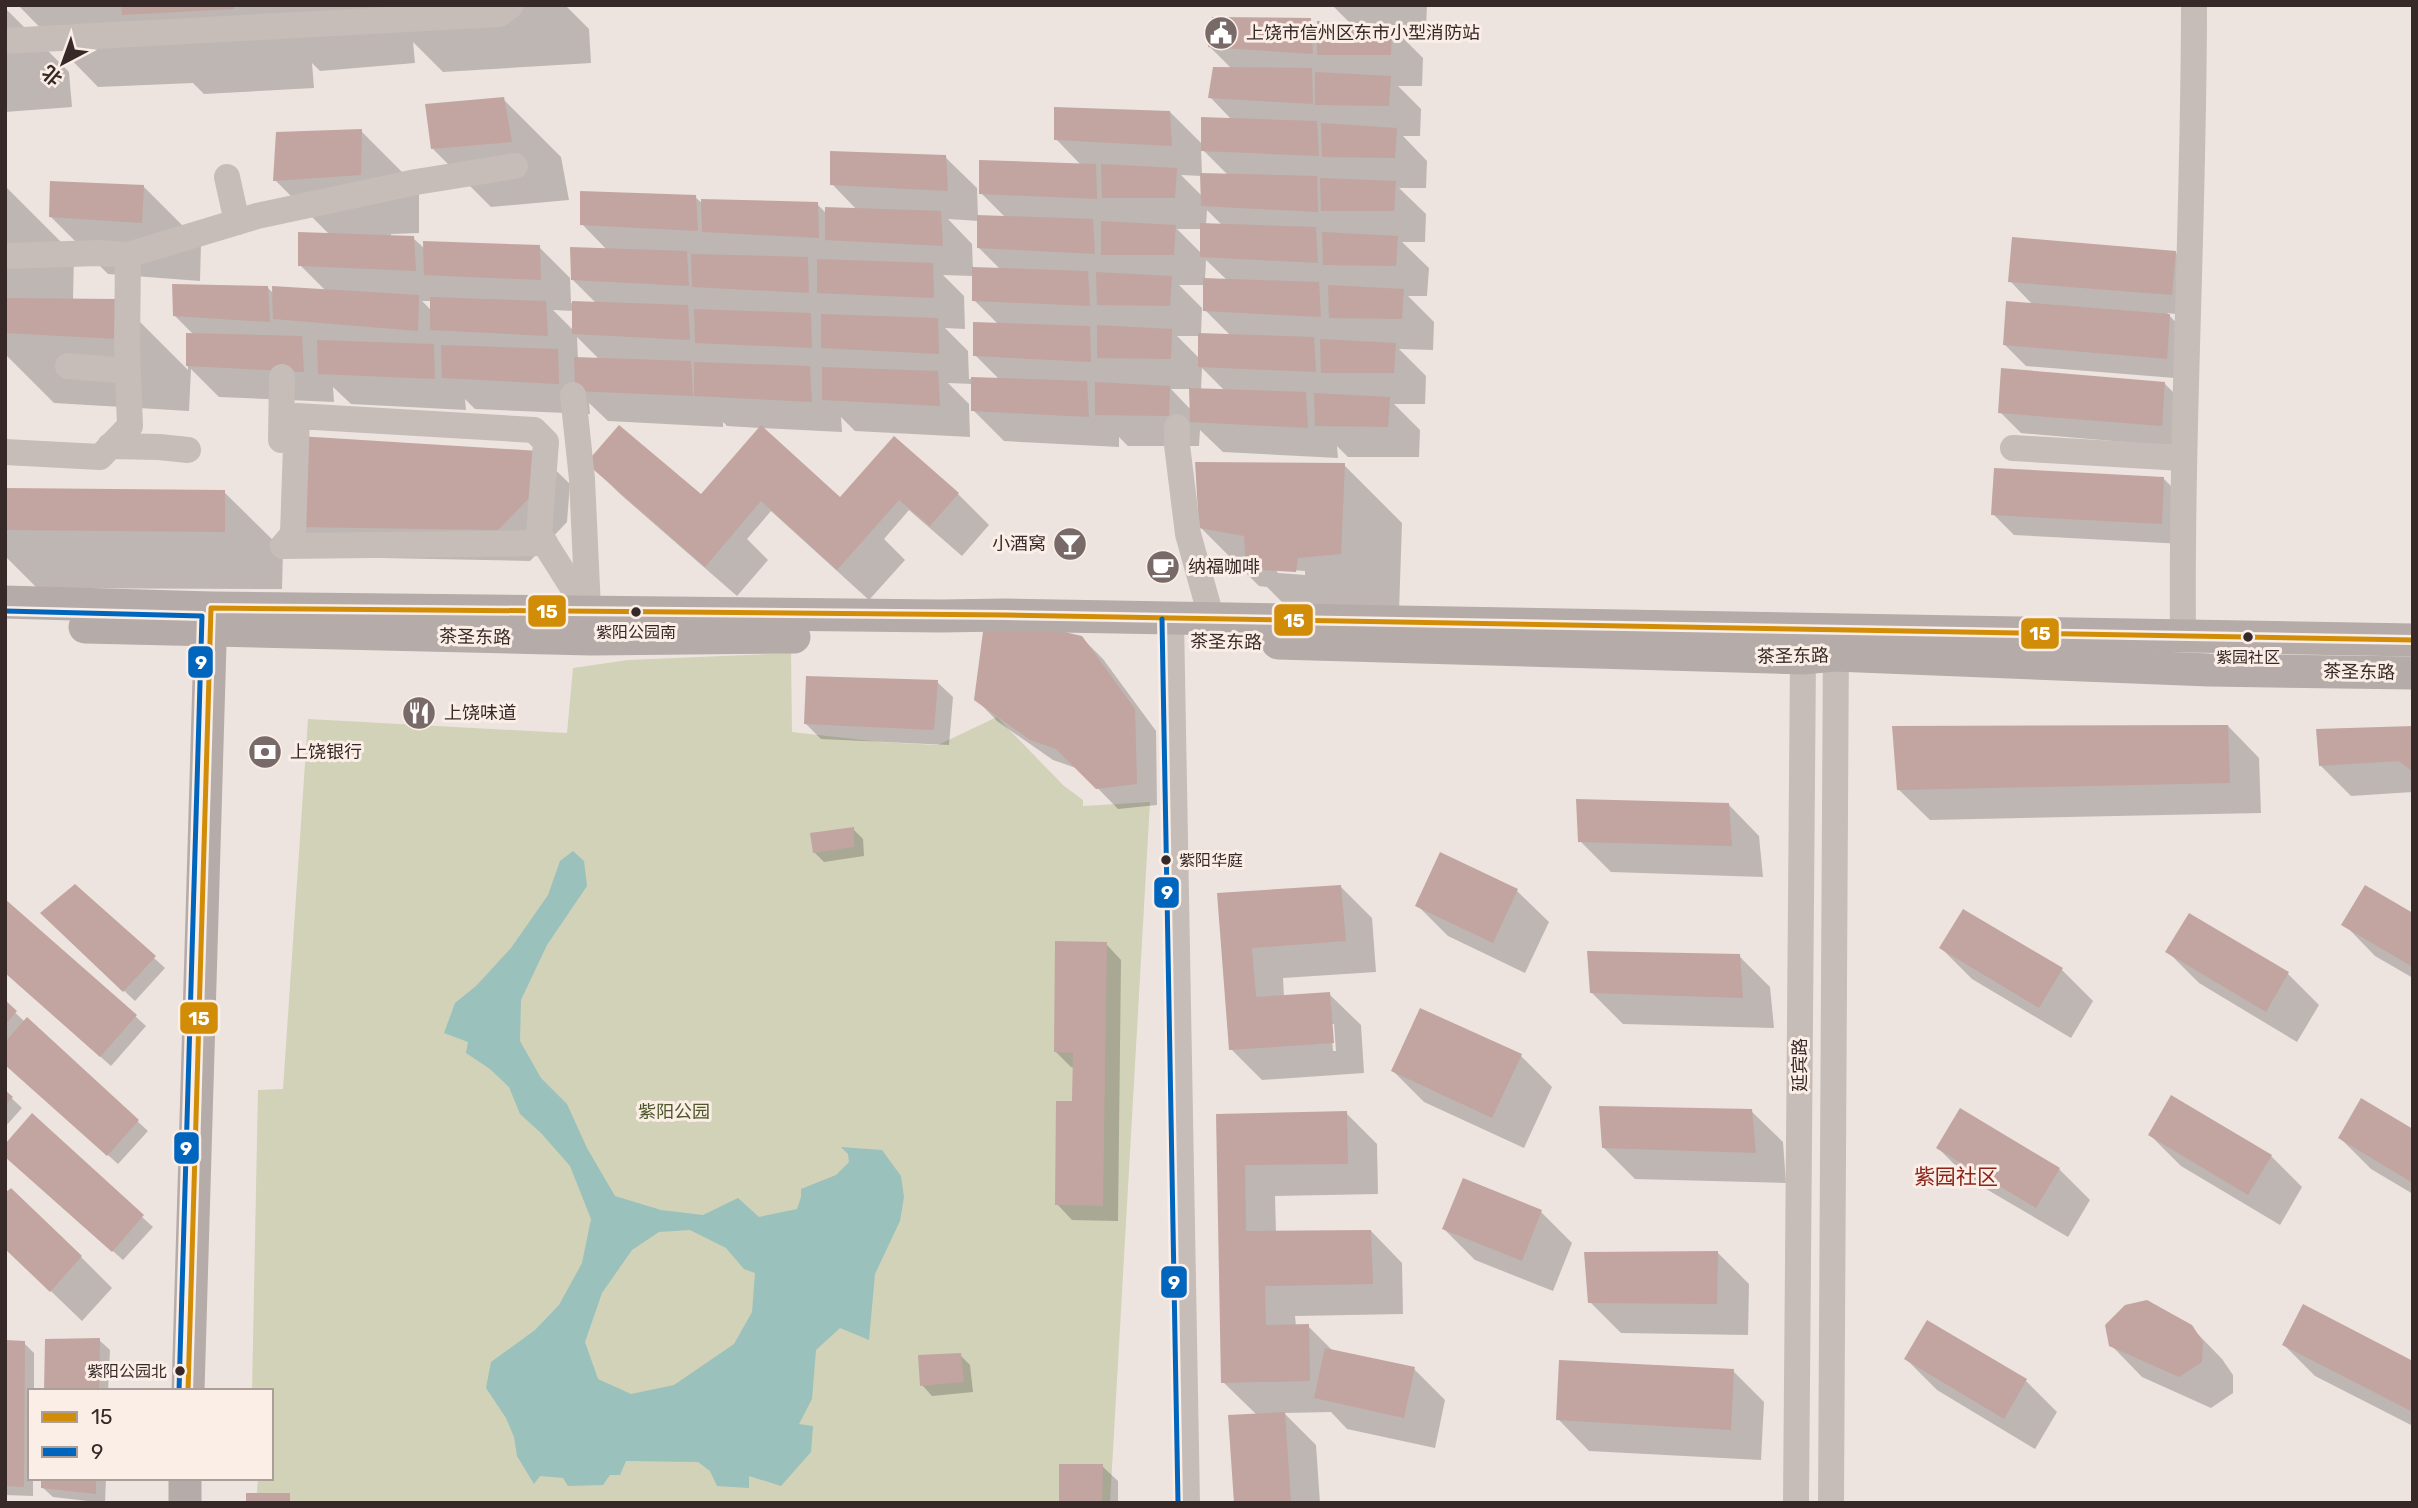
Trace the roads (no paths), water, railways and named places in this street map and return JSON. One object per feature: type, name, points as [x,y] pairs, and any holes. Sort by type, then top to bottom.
[{"type":"main road","name":"茶圣东路","points":[[5,602],[210,620]]},
{"type":"main road","name":"茶圣东路","points":[[5,624],[210,620],[589,626],[1006,615],[1110,618],[1172,630],[1818,642],[2183,636],[2413,639]]},
{"type":"main road","points":[[188,1389],[210,620]]},
{"type":"main road","name":"茶圣东路","points":[[1172,630],[1212,620],[1818,642],[2208,670],[2413,673]]},
{"type":"main road","points":[[184,1503],[185,1480]]},
{"type":"street","points":[[5,41],[499,14],[511,5]]},
{"type":"street","points":[[2183,636],[2183,458],[2194,94],[2194,5]]},
{"type":"street","points":[[5,256],[99,253],[128,255],[237,222],[416,182],[516,166]]},
{"type":"street","points":[[228,177],[237,222]]},
{"type":"street","points":[[5,452],[100,457],[130,426],[128,255]]},
{"type":"street","points":[[68,366],[128,371]]},
{"type":"street","points":[[282,377],[280,489],[283,559]]},
{"type":"street","points":[[573,395],[582,479],[589,626]]},
{"type":"street","points":[[283,559],[293,534],[297,416],[534,430],[546,442],[539,534],[589,626]]},
{"type":"street","points":[[1177,427],[1188,534],[1212,620]]},
{"type":"street","points":[[110,446],[188,450]]},
{"type":"street","points":[[2013,448],[2183,458]]},
{"type":"street","points":[[283,559],[545,543]]},
{"type":"street","points":[[1172,630],[1188,1503]]},
{"type":"street","name":"延宾路","points":[[1796,1503],[1818,642]]},
{"type":"street","name":"延宾路","points":[[1818,642],[1831,1503]]},
{"type":"water","points":[[573,851],[584,861],[587,886],[547,945],[521,1000],[520,1041],[541,1078],[567,1104],[587,1148],[615,1196],[661,1210],[703,1215],[738,1198],[759,1217],[797,1209],[801,1189],[836,1175],[849,1162],[848,1154],[841,1147],[882,1150],[901,1176],[904,1197],[900,1221],[875,1274],[869,1340],[840,1328],[816,1350],[812,1399],[799,1424],[813,1426],[811,1452],[781,1486],[749,1476],[749,1488],[717,1486],[710,1471],[698,1462],[626,1461],[620,1475],[610,1475],[603,1485],[568,1486],[563,1478],[540,1476],[534,1484],[517,1456],[514,1437],[506,1418],[486,1388],[491,1362],[535,1330],[559,1305],[582,1263],[591,1219],[570,1166],[520,1114],[509,1087],[490,1069],[466,1053],[468,1042],[444,1033],[455,1003],[476,986],[511,948],[548,895],[560,861]],"holes":[[[690,1230],[726,1248],[744,1269],[755,1273],[752,1312],[734,1344],[674,1385],[631,1394],[598,1379],[585,1342],[602,1293],[632,1250],[659,1232]]]},
{"type":"place","name":"上饶市信州区东市小型消防站","points":[[1221,33]]},
{"type":"place","name":"小酒窝","points":[[1070,544]]},
{"type":"place","name":"纳福咖啡","points":[[1163,567]]},
{"type":"place","name":"紫阳公园南","points":[[636,612]]},
{"type":"place","name":"紫园社区","points":[[2248,637]]},
{"type":"place","name":"上饶味道","points":[[419,713]]},
{"type":"place","name":"上饶银行","points":[[265,752]]},
{"type":"place","name":"紫阳华庭","points":[[1166,860]]},
{"type":"place","name":"紫阳公园北","points":[[180,1371]]},
{"type":"district","name":"紫园社区","points":[[1956,1177]]},
{"type":"park label","name":"紫阳公园","points":[[674,1112]]}]
